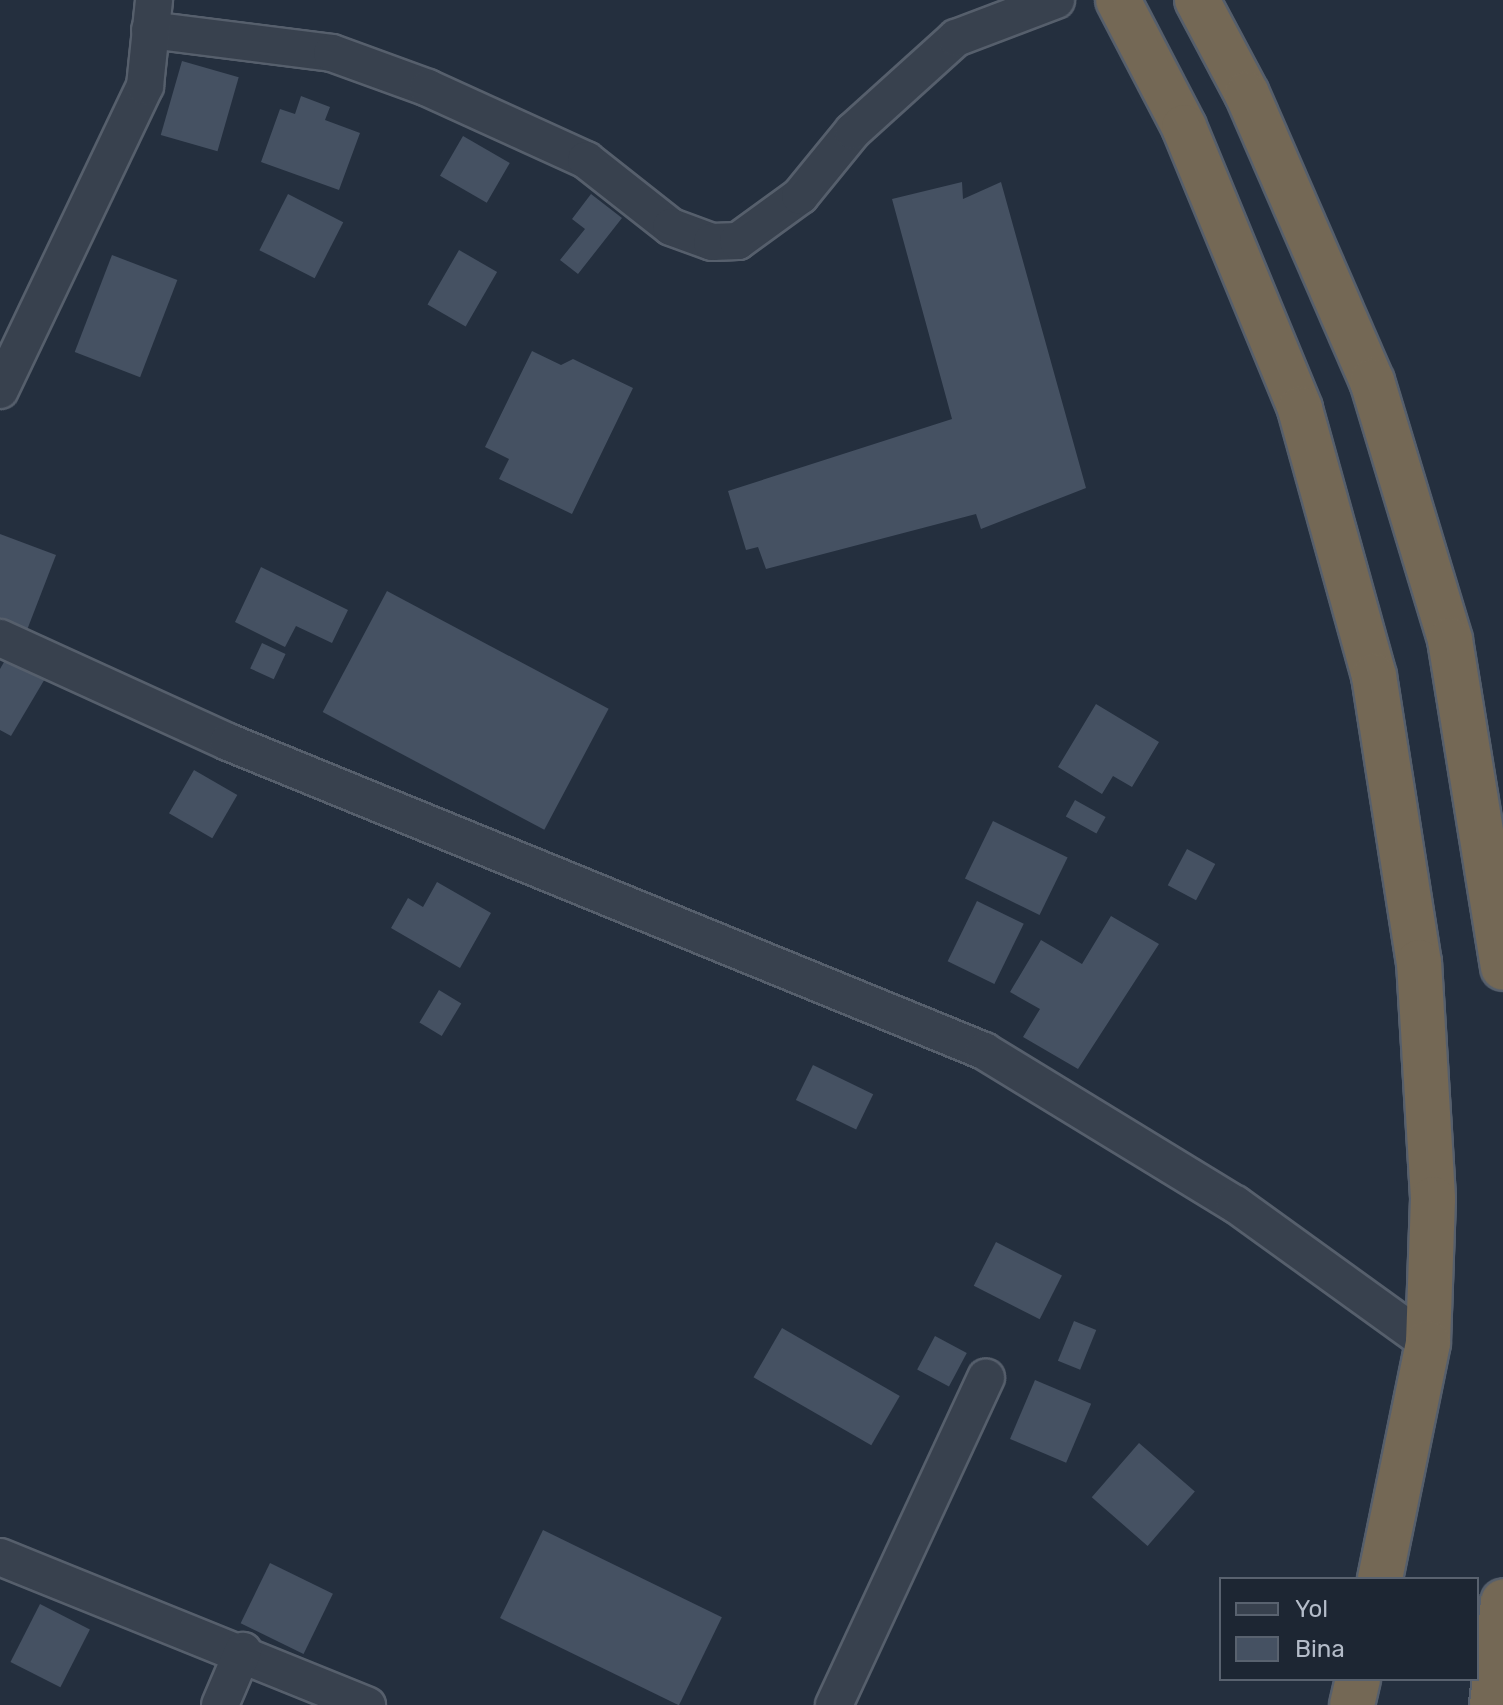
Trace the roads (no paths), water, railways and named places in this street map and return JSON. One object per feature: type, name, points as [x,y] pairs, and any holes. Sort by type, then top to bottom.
[{"type":"highway","points":[[1118,0],[1184,127],[1300,409],[1374,676],[1419,962],[1433,1199],[1428,1343],[1380,1577]]},
{"type":"highway","points":[[1197,0],[1247,94],[1372,381],[1450,640],[1503,968]]},
{"type":"highway","points":[[1492,1705],[1503,1602]]},
{"type":"highway","points":[[1352,1705],[1358,1681]]},
{"type":"street","points":[[0,390],[145,86],[152,15],[332,53],[414,83],[586,160],[671,227],[712,242],[738,241],[800,196],[853,131],[956,38],[1056,0]]},
{"type":"street","points":[[0,638],[228,742],[984,1051],[1235,1204],[1428,1343]]},
{"type":"street","points":[[834,1705],[986,1378]]},
{"type":"street","points":[[0,1557],[243,1651],[367,1705]]},
{"type":"street","points":[[220,1705],[243,1651]]}]
